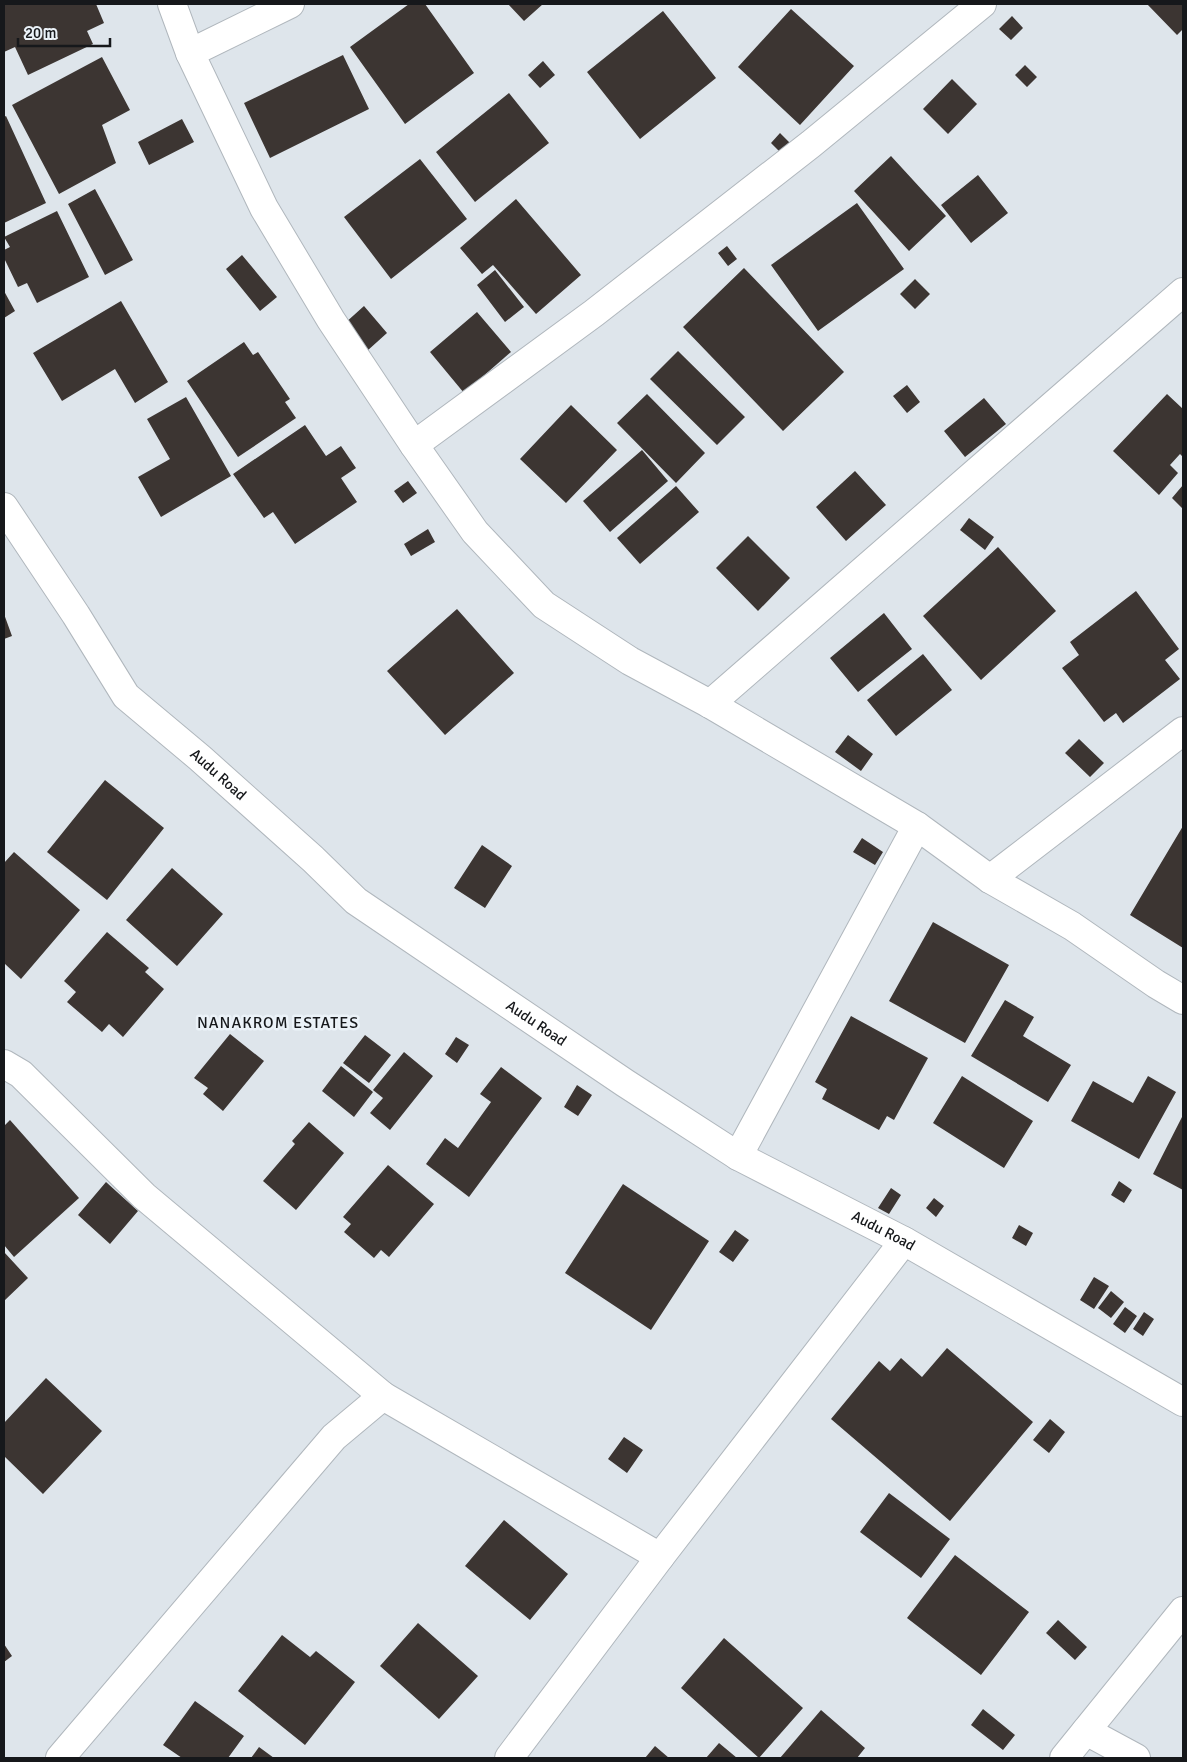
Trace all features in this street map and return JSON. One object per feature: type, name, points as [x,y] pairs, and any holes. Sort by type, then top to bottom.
[{"type":"street","points":[[172,4],[190,53],[264,208],[331,320],[414,445],[475,532],[544,605],[630,662],[710,704],[917,826],[990,879],[1072,926],[1156,984],[1183,1000]]},
{"type":"street","points":[[190,53],[290,4]]},
{"type":"street","points":[[414,445],[594,313],[811,144],[982,4]]},
{"type":"street","points":[[710,704],[1183,292]]},
{"type":"street","name":"Audu Road","points":[[4,507],[76,615],[126,696],[200,758],[313,859],[356,901],[625,1083],[738,1156],[904,1241],[1183,1402]]},
{"type":"street","points":[[990,879],[1183,731]]},
{"type":"street","points":[[738,1156],[917,826]]},
{"type":"street","points":[[4,1064],[21,1074],[144,1196],[383,1396],[660,1557]]},
{"type":"street","points":[[509,1758],[660,1557],[904,1241]]},
{"type":"street","points":[[60,1758],[334,1437],[383,1396]]},
{"type":"street","points":[[1064,1758],[1183,1611]]},
{"type":"street","points":[[1086,1731],[1136,1758]]},
{"type":"building","points":[[4,4],[96,4],[104,23],[87,31],[93,44],[28,75],[15,47],[4,52]]},
{"type":"building","points":[[409,4],[425,4],[474,73],[405,124],[350,47]]},
{"type":"building","points":[[508,4],[543,4],[524,21]]},
{"type":"building","points":[[1147,4],[1183,4],[1183,29],[1177,35]]},
{"type":"building","points":[[791,9],[854,66],[800,125],[738,67]]},
{"type":"building","points":[[663,11],[716,78],[640,139],[587,72]]},
{"type":"building","points":[[1012,16],[1023,28],[1011,40],[999,29]]},
{"type":"building","points":[[343,55],[369,109],[270,158],[244,103]]},
{"type":"building","points":[[102,57],[130,110],[102,125],[116,163],[59,194],[12,105]]},
{"type":"building","points":[[543,61],[555,75],[540,88],[528,75]]},
{"type":"building","points":[[1025,65],[1037,77],[1027,87],[1015,75]]},
{"type":"building","points":[[952,79],[977,104],[948,134],[923,109]]},
{"type":"building","points":[[509,93],[549,143],[475,202],[436,152]]},
{"type":"building","points":[[6,116],[46,203],[4,223],[4,117]]},
{"type":"building","points":[[182,119],[194,142],[149,165],[138,142]]},
{"type":"building","points":[[780,133],[790,143],[780,152],[771,143]]},
{"type":"building","points":[[891,156],[946,216],[909,251],[854,191]]},
{"type":"building","points":[[420,159],[467,219],[391,279],[344,217]]},
{"type":"building","points":[[978,175],[1008,213],[971,243],[941,205]]},
{"type":"building","points":[[95,189],[133,260],[105,275],[68,204]]},
{"type":"building","points":[[516,199],[581,275],[536,314],[493,265],[482,274],[460,248]]},
{"type":"building","points":[[857,203],[904,269],[818,331],[771,265]]},
{"type":"building","points":[[57,211],[89,277],[37,303],[27,283],[18,287],[4,258],[4,250],[10,247],[4,237]]},
{"type":"building","points":[[727,246],[737,259],[728,266],[718,253]]},
{"type":"building","points":[[242,255],[277,297],[260,311],[226,269]]},
{"type":"building","points":[[744,268],[844,372],[783,431],[683,327]]},
{"type":"building","points":[[495,270],[524,307],[505,322],[477,285]]},
{"type":"building","points":[[915,279],[930,294],[915,309],[900,294]]},
{"type":"building","points":[[4,291],[15,311],[4,318]]},
{"type":"building","points":[[121,301],[168,382],[135,403],[115,369],[62,401],[33,353]]},
{"type":"building","points":[[364,306],[387,333],[367,351],[344,324]]},
{"type":"building","points":[[477,312],[511,352],[464,393],[430,352]]},
{"type":"building","points":[[244,342],[253,355],[258,352],[290,399],[285,402],[296,418],[238,457],[187,381]]},
{"type":"building","points":[[678,351],[745,417],[717,445],[650,379]]},
{"type":"building","points":[[907,385],[920,402],[907,413],[893,396]]},
{"type":"building","points":[[647,394],[705,453],[676,483],[617,423]]},
{"type":"building","points":[[1167,394],[1183,409],[1183,457],[1180,454],[1170,465],[1178,473],[1159,495],[1113,451]]},
{"type":"building","points":[[186,397],[231,476],[161,517],[138,477],[170,459],[147,419]]},
{"type":"building","points":[[984,398],[1006,424],[965,457],[944,431]]},
{"type":"building","points":[[571,405],[617,450],[566,503],[520,459]]},
{"type":"building","points":[[305,425],[326,456],[341,446],[356,468],[341,478],[357,502],[295,544],[273,512],[264,518],[233,474]]},
{"type":"building","points":[[642,450],[668,481],[610,532],[583,501]]},
{"type":"building","points":[[855,471],[886,505],[846,541],[816,507]]},
{"type":"building","points":[[408,481],[417,493],[403,503],[394,491]]},
{"type":"building","points":[[1183,485],[1183,509],[1172,498]]},
{"type":"building","points":[[676,486],[699,512],[640,564],[617,538]]},
{"type":"building","points":[[969,518],[994,537],[985,550],[960,530]]},
{"type":"building","points":[[428,529],[435,542],[411,556],[404,544]]},
{"type":"building","points":[[748,536],[790,578],[758,611],[716,568]]},
{"type":"building","points":[[998,547],[1056,611],[981,680],[923,616]]},
{"type":"building","points":[[1136,591],[1179,649],[1165,660],[1180,679],[1123,723],[1116,713],[1104,722],[1062,668],[1079,655],[1070,642]]},
{"type":"building","points":[[457,609],[514,673],[445,735],[387,671]]},
{"type":"building","points":[[884,613],[912,649],[858,692],[830,658]]},
{"type":"building","points":[[4,614],[12,636],[4,639]]},
{"type":"building","points":[[923,654],[952,690],[896,736],[867,700]]},
{"type":"building","points":[[848,735],[873,754],[861,771],[835,752]]},
{"type":"building","points":[[1079,739],[1104,763],[1090,777],[1065,753]]},
{"type":"building","points":[[105,780],[164,828],[107,900],[47,852]]},
{"type":"building","points":[[1183,826],[1183,948],[1130,915]]},
{"type":"building","points":[[862,838],[883,852],[875,865],[853,852]]},
{"type":"building","points":[[482,845],[512,866],[485,908],[454,888]]},
{"type":"building","points":[[14,852],[80,910],[21,979],[4,963],[4,863]]},
{"type":"building","points":[[172,868],[223,914],[177,966],[126,920]]},
{"type":"building","points":[[933,922],[1009,965],[965,1043],[889,1001]]},
{"type":"building","points":[[107,932],[149,968],[145,972],[164,989],[123,1037],[109,1024],[102,1032],[67,1002],[76,992],[64,981]]},
{"type":"building","points":[[1005,1000],[1034,1017],[1023,1036],[1071,1065],[1048,1102],[971,1056]]},
{"type":"building","points":[[851,1016],[928,1058],[894,1120],[887,1116],[879,1130],[822,1099],[827,1089],[815,1082]]},
{"type":"building","points":[[230,1034],[264,1061],[223,1111],[203,1094],[208,1088],[194,1078]]},
{"type":"building","points":[[365,1035],[391,1055],[369,1083],[343,1063]]},
{"type":"building","points":[[456,1037],[469,1045],[457,1063],[445,1054]]},
{"type":"building","points":[[404,1052],[433,1076],[390,1130],[370,1113],[383,1098],[373,1090]]},
{"type":"building","points":[[341,1066],[373,1092],[354,1117],[322,1091]]},
{"type":"building","points":[[501,1067],[542,1098],[469,1197],[426,1164],[445,1138],[458,1148],[491,1102],[480,1094]]},
{"type":"building","points":[[962,1076],[1033,1121],[1004,1168],[933,1123]]},
{"type":"building","points":[[1148,1076],[1176,1092],[1139,1159],[1071,1121],[1093,1081],[1133,1103]]},
{"type":"building","points":[[577,1085],[592,1095],[578,1116],[564,1107]]},
{"type":"building","points":[[1183,1115],[1183,1190],[1153,1174]]},
{"type":"building","points":[[10,1120],[79,1198],[14,1257],[4,1245],[4,1126]]},
{"type":"building","points":[[309,1122],[344,1153],[296,1210],[263,1181],[295,1144],[292,1141]]},
{"type":"building","points":[[388,1165],[434,1204],[389,1257],[381,1250],[374,1258],[344,1232],[351,1224],[343,1217]]},
{"type":"building","points":[[1119,1181],[1132,1190],[1124,1203],[1111,1195]]},
{"type":"building","points":[[106,1182],[138,1211],[110,1244],[78,1215]]},
{"type":"building","points":[[623,1184],[709,1241],[651,1330],[565,1273]]},
{"type":"building","points":[[891,1188],[901,1195],[889,1214],[878,1208]]},
{"type":"building","points":[[934,1198],[944,1206],[936,1217],[926,1208]]},
{"type":"building","points":[[1019,1225],[1033,1233],[1026,1246],[1012,1238]]},
{"type":"building","points":[[735,1230],[749,1240],[733,1262],[719,1252]]},
{"type":"building","points":[[4,1252],[28,1278],[4,1301]]},
{"type":"building","points":[[1094,1277],[1109,1286],[1094,1309],[1080,1300]]},
{"type":"building","points":[[1111,1291],[1124,1302],[1111,1318],[1098,1308]]},
{"type":"building","points":[[1125,1307],[1137,1316],[1125,1333],[1113,1324]]},
{"type":"building","points":[[1144,1312],[1154,1319],[1143,1336],[1133,1329]]},
{"type":"building","points":[[947,1348],[1033,1422],[950,1521],[831,1419],[879,1361],[890,1371],[901,1358],[922,1377]]},
{"type":"building","points":[[46,1378],[102,1431],[43,1494],[4,1456],[4,1423]]},
{"type":"building","points":[[1050,1419],[1065,1432],[1049,1453],[1033,1440]]},
{"type":"building","points":[[624,1437],[643,1450],[627,1473],[608,1459]]},
{"type":"building","points":[[889,1493],[950,1539],[921,1578],[860,1532]]},
{"type":"building","points":[[504,1520],[568,1574],[530,1620],[465,1566]]},
{"type":"building","points":[[955,1555],[1029,1612],[981,1675],[907,1618]]},
{"type":"building","points":[[1058,1620],[1087,1647],[1075,1660],[1046,1633]]},
{"type":"building","points":[[418,1623],[478,1676],[439,1719],[380,1666]]},
{"type":"building","points":[[282,1635],[310,1657],[316,1651],[355,1682],[305,1745],[238,1691]]},
{"type":"building","points":[[724,1638],[803,1708],[759,1758],[681,1688]]},
{"type":"building","points":[[4,1644],[12,1656],[4,1662]]},
{"type":"building","points":[[195,1701],[244,1736],[228,1758],[182,1758],[163,1745]]},
{"type":"building","points":[[983,1709],[1015,1735],[1003,1750],[971,1725]]},
{"type":"building","points":[[821,1710],[865,1748],[857,1758],[780,1758]]},
{"type":"building","points":[[719,1743],[737,1758],[706,1758]]},
{"type":"building","points":[[655,1746],[669,1758],[645,1758]]},
{"type":"building","points":[[259,1747],[274,1758],[251,1758]]},
{"type":"district","name":"NANAKROM ESTATES","points":[[278,1022]]}]
